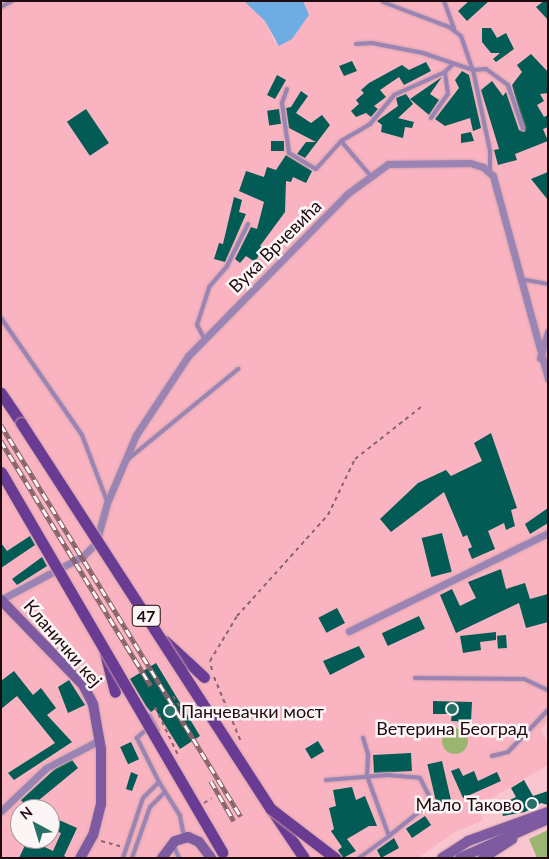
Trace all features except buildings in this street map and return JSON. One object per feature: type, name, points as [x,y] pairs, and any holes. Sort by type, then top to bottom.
[{"type":"main road","name":"47","points":[[1,393],[304,858]]},
{"type":"main road","points":[[1,472],[223,856]]},
{"type":"main road","name":"Кланички кеј","points":[[2,599],[83,685],[93,704],[100,740],[101,804],[92,837],[80,858]]},
{"type":"main road","points":[[158,634],[204,677]]},
{"type":"main road","points":[[104,649],[115,692]]},
{"type":"main road","points":[[271,809],[335,858]]},
{"type":"main road","points":[[442,858],[468,841],[548,812]]},
{"type":"main road","points":[[460,858],[548,819]]},
{"type":"main road","points":[[483,858],[524,830]]},
{"type":"main road","points":[[162,858],[173,844],[184,837],[200,842],[210,858]]},
{"type":"street","name":"Вука Врчевића","points":[[2,599],[89,551],[99,535],[107,503],[123,463],[154,406],[204,338],[369,174],[388,164],[403,161],[470,163],[490,173]]},
{"type":"street","points":[[490,173],[497,184],[519,279],[540,359],[545,363],[548,379]]},
{"type":"street","points":[[540,359],[548,331]]},
{"type":"street","points":[[349,631],[548,533]]},
{"type":"street","points":[[1,811],[46,768],[100,740]]},
{"type":"lane","points":[[1,7],[12,1]]},
{"type":"lane","points":[[444,1],[454,29],[466,46],[473,70],[490,173]]},
{"type":"lane","points":[[383,2],[454,29]]},
{"type":"lane","points":[[356,44],[372,43],[423,53],[473,70],[486,69],[505,81],[523,129]]},
{"type":"lane","points":[[287,89],[282,103],[289,153],[316,169],[340,141],[370,124],[394,95],[445,72],[453,64]]},
{"type":"lane","points":[[431,118],[448,94],[445,72]]},
{"type":"lane","points":[[340,141],[369,174]]},
{"type":"lane","points":[[204,338],[196,325],[209,286],[227,266],[248,224]]},
{"type":"lane","points":[[519,279],[548,284]]},
{"type":"lane","points":[[1,318],[82,435],[107,503]]},
{"type":"lane","points":[[123,463],[238,369]]},
{"type":"lane","points":[[415,678],[524,679],[547,687]]},
{"type":"lane","points":[[492,756],[508,752],[548,710]]},
{"type":"lane","points":[[149,714],[158,731]]},
{"type":"lane","points":[[154,723],[137,738],[159,782],[180,816],[184,837]]},
{"type":"lane","points":[[364,738],[368,754],[367,776],[389,836]]},
{"type":"lane","points":[[326,780],[367,776],[414,775],[428,791],[428,801],[420,813],[359,858]]},
{"type":"lane","points":[[123,858],[143,798],[159,782]]},
{"type":"lane","points":[[132,858],[150,807],[165,792]]},
{"type":"lane","points":[[173,844],[179,858]]},
{"type":"path","points":[[241,752],[219,696],[210,661],[237,616],[328,514],[355,459],[421,407]]},
{"type":"path","points":[[174,696],[185,715]]},
{"type":"path","points":[[156,707],[180,754]]},
{"type":"path","points":[[201,805],[212,798]]},
{"type":"path","points":[[92,837],[120,846]]},
{"type":"shaded area","points":[[1,1],[244,1],[265,21],[275,43],[292,39],[309,15],[303,1],[548,1],[548,720],[541,730],[548,743],[548,765],[478,806],[483,820],[453,833],[418,858],[1,858]]},
{"type":"green space","points":[[455,728],[464,732],[468,741],[464,750],[455,754],[446,750],[442,741],[446,732]]},
{"type":"green space","points":[[548,830],[548,858],[537,858],[529,839]]},
{"type":"water","points":[[244,1],[303,1],[309,15],[292,39],[279,46],[265,21]]},
{"type":"railway","points":[[1,425],[241,816]]},
{"type":"railway","points":[[1,441],[151,686]]},
{"type":"railway","points":[[211,781],[234,821]]},
{"type":"place","name":"Ветерина Београд","points":[[452,709]]},
{"type":"place","name":"Панчевачки мост","points":[[170,711]]},
{"type":"place","name":"Мало Таково","points":[[532,804]]}]
